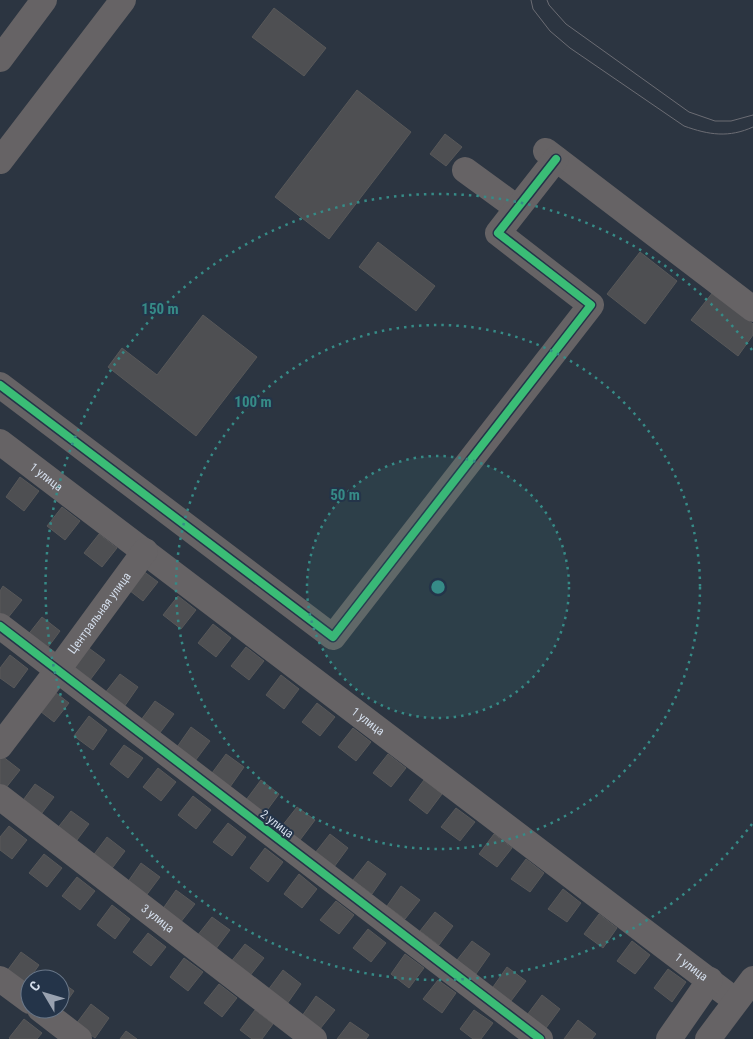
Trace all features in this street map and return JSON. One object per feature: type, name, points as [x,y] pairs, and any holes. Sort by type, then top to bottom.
[{"type":"street","points":[[0,59],[44,0]]},
{"type":"street","points":[[0,161],[123,0]]},
{"type":"street","points":[[0,385],[333,637],[591,305],[498,233],[517,208],[551,155],[753,309]]},
{"type":"street","points":[[465,170],[517,208]]},
{"type":"street","name":"1 улица","points":[[0,442],[736,1001]]},
{"type":"street","name":"Центральная улица","points":[[0,746],[145,551]]},
{"type":"street","name":"2 улица","points":[[0,626],[540,1039]]},
{"type":"street","name":"3 улица","points":[[0,797],[314,1039]]},
{"type":"street","points":[[0,979],[20,994]]},
{"type":"street","points":[[708,1039],[753,979]]},
{"type":"street","points":[[669,1039],[710,980]]},
{"type":"street","points":[[53,1019],[80,1039]]},
{"type":"building","points":[[274,8],[326,48],[304,76],[252,37]]},
{"type":"building","points":[[357,90],[411,132],[329,239],[275,197]]},
{"type":"building","points":[[445,134],[462,147],[446,166],[430,154]]},
{"type":"building","points":[[378,242],[435,286],[416,311],[359,267]]},
{"type":"building","points":[[640,252],[677,281],[645,324],[607,294]]},
{"type":"building","points":[[713,292],[753,324],[753,335],[738,356],[691,320]]},
{"type":"building","points":[[203,315],[257,357],[196,436],[108,367],[122,348],[157,375]]},
{"type":"building","points":[[20,477],[39,491],[24,511],[6,497]]},
{"type":"building","points":[[62,507],[80,521],[65,540],[47,526]]},
{"type":"building","points":[[99,534],[117,548],[102,567],[84,553]]},
{"type":"building","points":[[139,568],[158,582],[143,601],[125,587]]},
{"type":"building","points":[[3,586],[22,600],[7,619],[0,614],[0,591]]},
{"type":"building","points":[[178,596],[196,610],[181,629],[163,615]]},
{"type":"building","points":[[42,617],[60,631],[46,650],[27,636]]},
{"type":"building","points":[[213,624],[231,638],[216,657],[198,643]]},
{"type":"building","points":[[86,646],[105,660],[90,680],[72,666]]},
{"type":"building","points":[[246,647],[264,661],[249,680],[231,666]]},
{"type":"building","points":[[10,655],[28,669],[14,688],[0,678],[0,668]]},
{"type":"building","points":[[120,674],[138,687],[124,707],[105,693]]},
{"type":"building","points":[[281,675],[299,689],[284,709],[266,695]]},
{"type":"building","points":[[51,689],[69,703],[54,722],[36,708]]},
{"type":"building","points":[[155,701],[174,714],[159,734],[141,720]]},
{"type":"building","points":[[317,703],[335,717],[320,736],[302,722]]},
{"type":"building","points":[[89,716],[107,730],[93,750],[74,736]]},
{"type":"building","points":[[191,727],[210,741],[195,761],[177,747]]},
{"type":"building","points":[[353,728],[371,742],[356,761],[338,747]]},
{"type":"building","points":[[124,745],[143,758],[128,778],[110,764]]},
{"type":"building","points":[[226,754],[244,767],[230,787],[212,773]]},
{"type":"building","points":[[388,754],[406,768],[391,787],[373,773]]},
{"type":"building","points":[[2,756],[20,770],[5,789],[0,785],[0,758]]},
{"type":"building","points":[[158,768],[176,782],[161,801],[143,787]]},
{"type":"building","points":[[261,780],[279,794],[265,813],[246,800]]},
{"type":"building","points":[[424,780],[442,794],[427,814],[409,800]]},
{"type":"building","points":[[35,784],[54,797],[39,817],[21,803]]},
{"type":"building","points":[[193,796],[211,810],[196,829],[178,815]]},
{"type":"building","points":[[297,807],[315,820],[300,840],[282,826]]},
{"type":"building","points":[[456,808],[475,822],[460,841],[441,827]]},
{"type":"building","points":[[71,811],[89,824],[74,844],[56,830]]},
{"type":"building","points":[[228,823],[246,837],[232,856],[213,842]]},
{"type":"building","points":[[9,826],[27,840],[12,859],[0,850],[0,837]]},
{"type":"building","points":[[330,834],[348,848],[334,867],[315,853]]},
{"type":"building","points":[[494,834],[512,848],[497,867],[479,854]]},
{"type":"building","points":[[107,837],[125,851],[110,871],[92,857]]},
{"type":"building","points":[[265,848],[283,862],[268,882],[250,868]]},
{"type":"building","points":[[44,854],[62,868],[47,887],[29,873]]},
{"type":"building","points":[[526,859],[544,873],[530,892],[511,879]]},
{"type":"building","points":[[368,861],[386,874],[372,894],[353,880]]},
{"type":"building","points":[[141,863],[160,877],[145,897],[127,883]]},
{"type":"building","points":[[299,874],[317,889],[302,908],[284,894]]},
{"type":"building","points":[[77,877],[95,891],[80,910],[62,896]]},
{"type":"building","points":[[401,886],[420,900],[405,919],[387,906]]},
{"type":"building","points":[[563,889],[581,903],[567,922],[548,909]]},
{"type":"building","points":[[176,890],[195,904],[180,923],[162,910]]},
{"type":"building","points":[[336,901],[354,915],[339,934],[320,920]]},
{"type":"building","points":[[112,905],[130,919],[115,939],[97,925]]},
{"type":"building","points":[[435,912],[453,926],[439,945],[420,931]]},
{"type":"building","points":[[599,914],[617,928],[603,948],[584,934]]},
{"type":"building","points":[[212,917],[230,930],[215,950],[197,936]]},
{"type":"building","points":[[368,929],[386,943],[371,962],[353,948]]},
{"type":"building","points":[[148,933],[166,947],[151,966],[133,952]]},
{"type":"building","points":[[472,941],[490,954],[476,974],[457,960]]},
{"type":"building","points":[[632,941],[650,955],[635,974],[617,961]]},
{"type":"building","points":[[245,944],[264,958],[249,977],[230,963]]},
{"type":"building","points":[[21,952],[39,965],[36,969],[20,969],[20,981],[7,971]]},
{"type":"building","points":[[405,954],[424,968],[409,988],[391,974]]},
{"type":"building","points":[[184,958],[203,972],[188,991],[170,977]]},
{"type":"building","points":[[507,967],[526,981],[511,1001],[493,987]]},
{"type":"building","points":[[668,969],[686,982],[672,1002],[654,988]]},
{"type":"building","points":[[283,970],[301,984],[287,1004],[268,990]]},
{"type":"building","points":[[438,980],[456,993],[442,1013],[423,999]]},
{"type":"building","points":[[219,984],[237,998],[222,1017],[204,1003]]},
{"type":"building","points":[[70,988],[74,991],[70,997]]},
{"type":"building","points":[[542,995],[560,1009],[546,1028],[527,1015]]},
{"type":"building","points":[[316,996],[335,1010],[320,1029],[302,1016]]},
{"type":"building","points":[[91,1004],[109,1018],[95,1038],[76,1024]]},
{"type":"building","points":[[255,1010],[273,1024],[262,1039],[252,1039],[240,1030]]},
{"type":"building","points":[[474,1010],[493,1023],[481,1039],[473,1039],[460,1029]]},
{"type":"building","points":[[24,1019],[42,1033],[37,1039],[9,1038]]},
{"type":"building","points":[[578,1020],[596,1034],[592,1039],[564,1039]]},
{"type":"building","points":[[350,1022],[369,1035],[366,1039],[337,1039]]},
{"type":"building","points":[[126,1031],[137,1039],[120,1039]]},
{"type":"tram line","points":[[531,0],[533,9],[550,31],[570,48],[684,126],[702,132],[719,134],[736,133],[753,127]]},
{"type":"tram line","points":[[547,0],[549,5],[566,24],[689,112],[715,121],[731,121],[753,115]]},
{"type":"cycle path","points":[[0,385],[333,637],[591,305],[498,233],[556,159]]},
{"type":"cycle path","points":[[0,626],[540,1039]]}]
